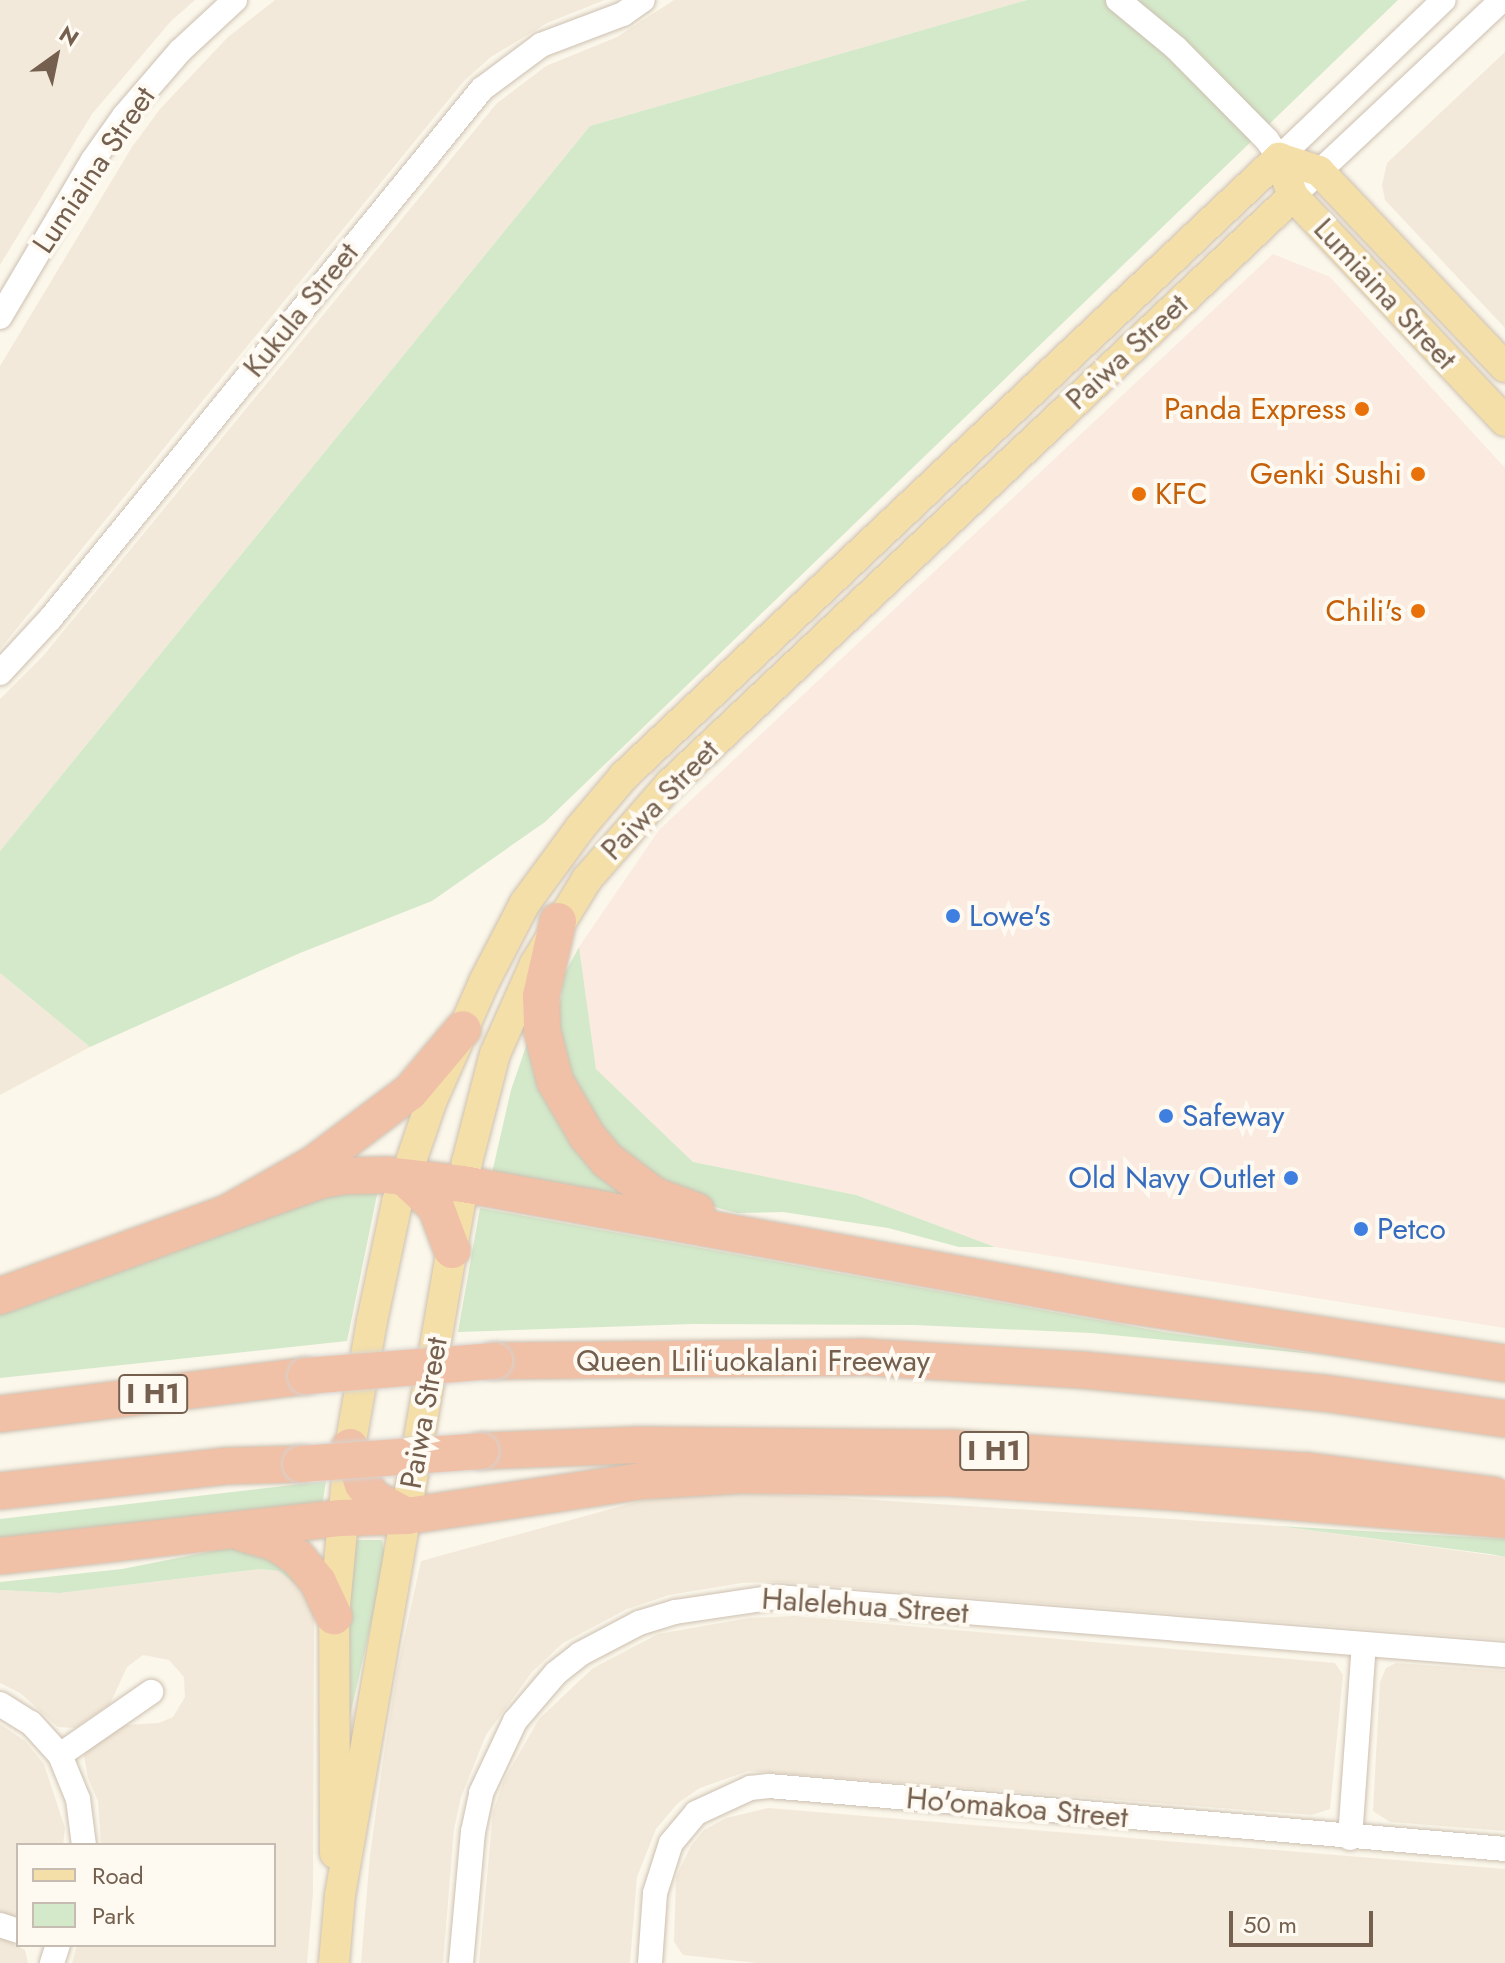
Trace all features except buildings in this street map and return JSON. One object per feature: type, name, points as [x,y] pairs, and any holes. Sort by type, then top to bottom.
[{"type":"highway","points":[[558,921],[545,971],[542,1030],[555,1081],[569,1108],[607,1160],[628,1178],[676,1205],[715,1216],[743,1235]]},
{"type":"highway","points":[[228,1213],[314,1164],[384,1115],[410,1092],[463,1029]]},
{"type":"highway","points":[[0,1296],[321,1180],[344,1176],[405,1178],[463,1184],[1122,1304],[1505,1363]]},
{"type":"highway","points":[[405,1178],[436,1207],[452,1250]]},
{"type":"highway","name":"Queen Liliʻuokalani Freeway","points":[[0,1414],[306,1376],[494,1361],[862,1357],[1066,1369],[1323,1393],[1505,1419]]},
{"type":"highway","name":"I H1","points":[[0,1491],[226,1466],[639,1445],[950,1448],[1307,1471],[1505,1496]]},
{"type":"highway","points":[[350,1447],[363,1484],[373,1498],[407,1516]]},
{"type":"highway","points":[[0,1556],[341,1518],[407,1516],[641,1481],[740,1475],[964,1479],[1174,1492],[1505,1520]]},
{"type":"highway","points":[[236,1532],[261,1536],[298,1558],[318,1582],[334,1616]]},
{"type":"main road","name":"Lumiaina Street","points":[[1279,158],[1319,171],[1505,367]]},
{"type":"main road","name":"Lumiaina Street","points":[[1279,158],[1293,196],[1505,421]]},
{"type":"main road","name":"Paiwa Street","points":[[340,1895],[332,1829],[334,1616],[350,1447],[372,1321],[405,1178],[463,1029],[525,903],[553,862],[624,776],[1279,158]]},
{"type":"main road","name":"Paiwa Street","points":[[334,1963],[340,1895],[463,1184],[495,1054],[519,995],[558,921],[625,831],[670,784],[1293,196]]},
{"type":"street","name":"Lumiaina Street","points":[[0,317],[93,160],[124,116],[180,51],[235,0]]},
{"type":"street","name":"Kukula Street","points":[[0,673],[50,619],[482,89],[541,45],[623,14],[643,0]]},
{"type":"street","name":"Lumiaina Street","points":[[1118,0],[1185,56],[1267,140],[1279,158]]},
{"type":"street","name":"Paiwa Street","points":[[1279,158],[1444,0]]},
{"type":"street","name":"Paiwa Street","points":[[1293,196],[1502,0]]},
{"type":"street","name":"Halelehua Street","points":[[461,1963],[473,1832],[495,1758],[515,1721],[556,1673],[606,1638],[639,1623],[675,1612],[777,1597],[1505,1655]]},
{"type":"street","points":[[1350,1838],[1364,1645]]},
{"type":"street","points":[[60,1755],[151,1692]]},
{"type":"street","points":[[0,1704],[31,1723],[60,1755],[78,1799],[84,1843]]},
{"type":"street","name":"Ho'omakoa Street","points":[[650,1963],[655,1893],[671,1843],[696,1813],[750,1788],[769,1786],[1505,1849]]},
{"type":"shaded area","points":[[0,0],[195,0],[171,21],[92,114],[0,265]]},
{"type":"shaded area","points":[[275,0],[605,0],[547,23],[491,57],[464,81],[0,649],[0,366],[132,147],[160,109],[228,37]]},
{"type":"shaded area","points":[[674,0],[1027,0],[590,126],[0,851],[0,699],[43,656],[497,103],[546,66],[617,37]]},
{"type":"shaded area","points":[[1505,52],[1505,328],[1385,200],[1382,185],[1387,163]]},
{"type":"shaded area","points":[[1273,254],[1330,277],[1505,468],[1505,1328],[995,1247],[856,1195],[693,1162],[596,1069],[579,947],[659,830]]},
{"type":"shaded area","points":[[0,973],[90,1047],[0,1095]]},
{"type":"shaded area","points":[[704,1492],[1278,1526],[1505,1557],[1505,1640],[777,1582],[742,1583],[669,1595],[627,1609],[563,1643],[532,1672],[486,1735],[461,1797],[454,1829],[443,1963],[361,1963],[370,1855],[383,1761],[397,1671],[421,1561],[640,1501]]},
{"type":"shaded area","points":[[260,1569],[279,1571],[307,1593],[314,1615],[313,1894],[307,1963],[72,1963],[76,1947],[276,1947],[276,1843],[101,1843],[98,1801],[88,1778],[84,1756],[124,1725],[159,1723],[173,1717],[185,1697],[184,1677],[169,1660],[143,1655],[127,1667],[110,1704],[75,1728],[58,1727],[20,1693],[0,1683],[0,1590],[60,1593]]},
{"type":"shaded area","points":[[794,1616],[1335,1663],[1343,1675],[1330,1809],[1312,1815],[748,1771],[700,1788],[678,1803],[656,1829],[637,1877],[630,1963],[479,1963],[493,1812],[504,1780],[539,1719],[593,1668],[658,1634],[749,1618]]},
{"type":"shaded area","points":[[1396,1663],[1505,1671],[1505,1831],[1390,1822],[1373,1811],[1380,1682],[1386,1668]]},
{"type":"shaded area","points":[[0,1724],[25,1741],[44,1764],[65,1828],[63,1843],[16,1843],[16,1917],[0,1912]]},
{"type":"shaded area","points":[[768,1808],[1505,1869],[1505,1963],[757,1963],[683,1955],[674,1942],[676,1877],[691,1846],[704,1830],[726,1818]]},
{"type":"shaded area","points":[[0,1937],[25,1950],[28,1963],[0,1963]]},
{"type":"green space","points":[[1027,0],[1398,0],[545,822],[432,901],[300,953],[90,1047],[0,973],[0,851],[590,126]]},
{"type":"green space","points":[[579,947],[596,1069],[693,1162],[856,1195],[995,1247],[959,1247],[888,1228],[783,1212],[737,1213],[678,1197],[609,1149],[564,1076],[558,1015],[564,975]]},
{"type":"green space","points":[[530,1035],[628,1198],[492,1173],[511,1090]]},
{"type":"green space","points":[[379,1185],[347,1341],[0,1378],[0,1305],[289,1197]]},
{"type":"green space","points":[[480,1208],[1164,1332],[1325,1355],[1091,1333],[915,1325],[692,1324],[458,1332]]},
{"type":"green space","points":[[326,1481],[321,1513],[0,1545],[0,1519]]},
{"type":"green space","points":[[1278,1526],[1505,1539],[1505,1557],[1490,1554]]},
{"type":"green space","points":[[354,1540],[382,1540],[386,1559],[346,1733],[344,1657]]},
{"type":"green space","points":[[243,1545],[283,1562],[307,1593],[279,1571],[260,1569],[60,1593],[0,1590],[0,1582],[122,1569]]},
{"type":"place","name":"Panda Express","points":[[1362,409]]},
{"type":"place","name":"Genki Sushi","points":[[1418,474]]},
{"type":"place","name":"KFC","points":[[1139,494]]},
{"type":"place","name":"Chili's","points":[[1418,611]]},
{"type":"place","name":"Lowe's","points":[[953,916]]},
{"type":"place","name":"Safeway","points":[[1166,1116]]},
{"type":"place","name":"Old Navy Outlet","points":[[1291,1178]]},
{"type":"place","name":"Petco","points":[[1361,1229]]}]
